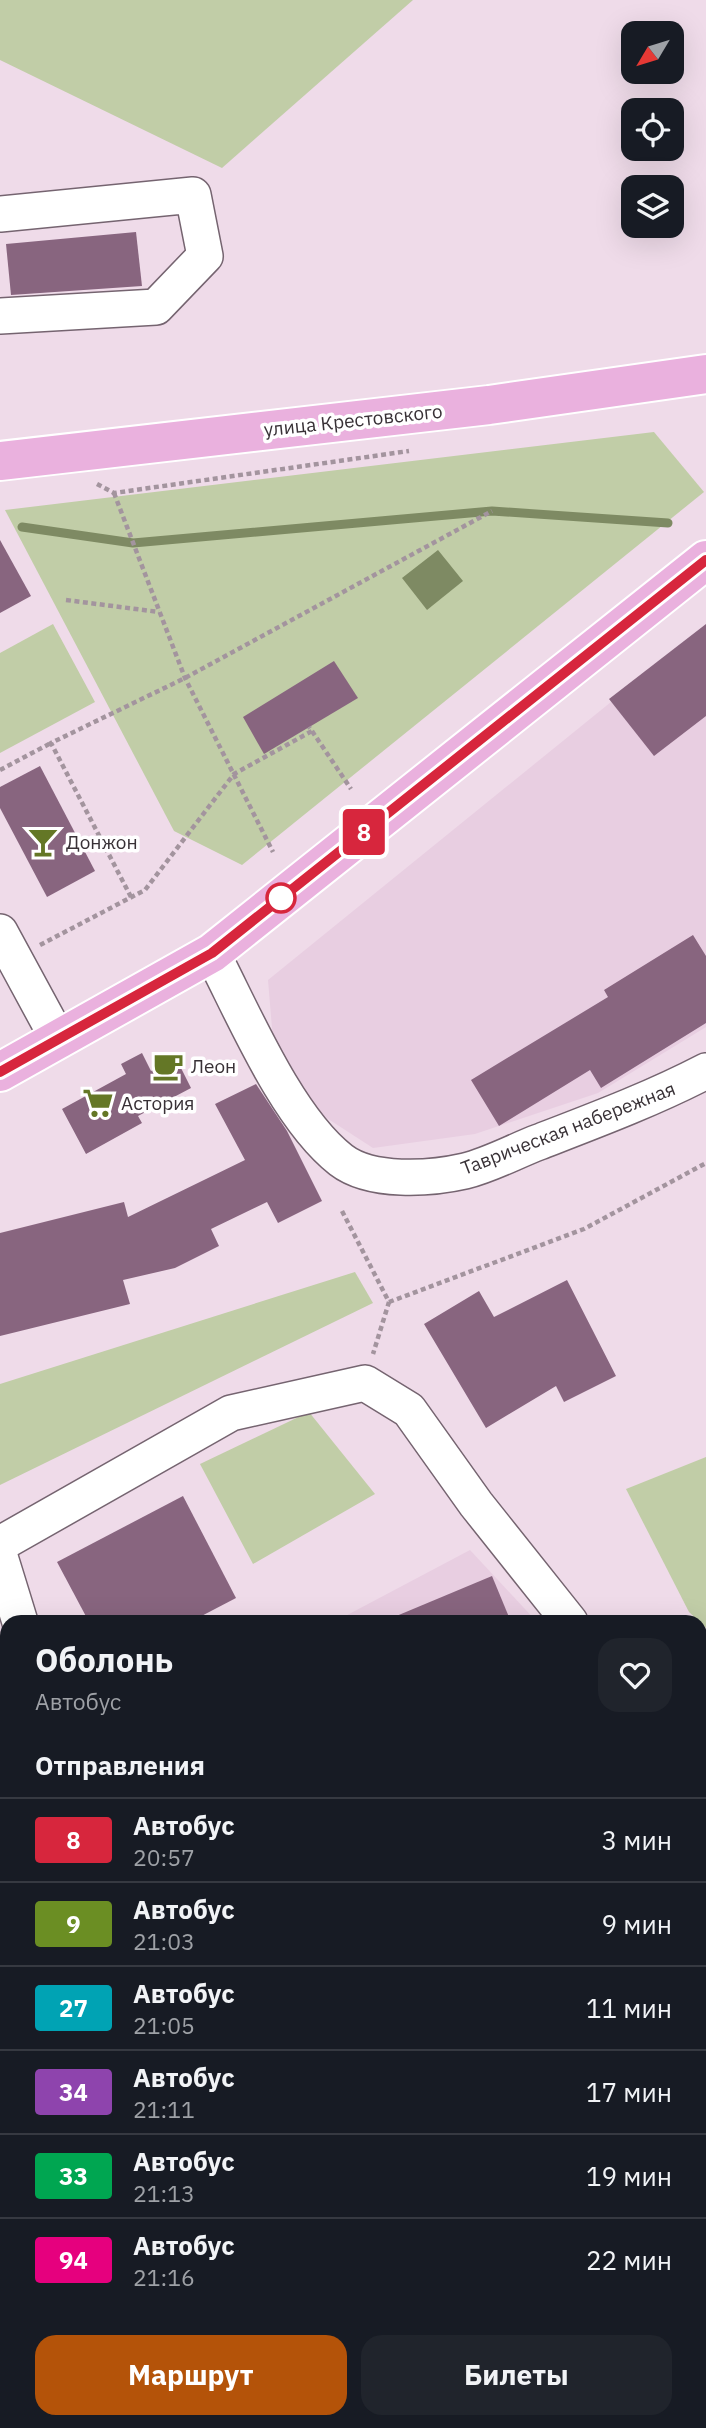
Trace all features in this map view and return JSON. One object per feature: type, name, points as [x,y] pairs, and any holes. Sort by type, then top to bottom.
[{"type":"main road","name":"улица Крестовского","points":[[0,461],[489,405],[706,374]]},
{"type":"main road","points":[[0,1072],[212,953],[706,560]]},
{"type":"street","points":[[0,214],[193,195],[205,256],[156,307],[0,316]]},
{"type":"street","points":[[7,945],[58,1039]]},
{"type":"street","name":"Таврическая набережная","points":[[212,953],[278,1079],[313,1133],[343,1161],[378,1176],[412,1177],[465,1171],[657,1097],[706,1071]]},
{"type":"street","points":[[0,1544],[231,1413],[365,1383],[409,1410],[476,1504],[564,1615]]},
{"type":"street","points":[[0,1557],[18,1615]]},
{"type":"path","points":[[114,493],[185,678],[273,852]]},
{"type":"path","points":[[0,770],[185,678],[492,511]]},
{"type":"path","points":[[66,600],[159,612]]},
{"type":"path","points":[[7,945],[145,890],[234,774],[311,729],[351,789]]},
{"type":"path","points":[[51,743],[131,897]]},
{"type":"path","points":[[389,1302],[584,1229],[706,1163]]},
{"type":"path","points":[[342,1212],[389,1302],[365,1383]]},
{"type":"shaded area","points":[[0,0],[413,0],[222,168],[0,60]]},
{"type":"shaded area","points":[[654,432],[704,492],[242,865],[174,831],[5,510]]},
{"type":"shaded area","points":[[438,550],[463,581],[427,610],[402,578]]},
{"type":"shaded area","points":[[53,624],[95,702],[0,753],[0,653]]},
{"type":"shaded area","points":[[706,625],[706,1027],[598,1093],[475,1134],[373,1148],[305,1104],[273,1040],[268,980]]},
{"type":"shaded area","points":[[355,1272],[373,1303],[0,1485],[0,1384]]},
{"type":"shaded area","points":[[309,1412],[375,1494],[253,1564],[200,1464]]},
{"type":"shaded area","points":[[706,1457],[706,1615],[692,1615],[689,1612],[626,1489]]},
{"type":"shaded area","points":[[470,1550],[530,1615],[347,1615]]},
{"type":"building","points":[[136,232],[142,286],[11,295],[6,244]]},
{"type":"building","points":[[0,540],[31,596],[0,613]]},
{"type":"building","points":[[706,624],[706,716],[654,756],[609,699]]},
{"type":"building","points":[[334,661],[358,698],[264,754],[243,717]]},
{"type":"building","points":[[40,766],[95,871],[47,897],[0,808],[0,787]]},
{"type":"building","points":[[693,935],[706,956],[706,1023],[601,1088],[590,1070],[499,1126],[471,1080],[608,997],[604,990]]},
{"type":"building","points":[[142,1053],[151,1071],[176,1058],[191,1088],[138,1116],[142,1123],[86,1154],[62,1109],[126,1074],[121,1064]]},
{"type":"building","points":[[256,1084],[287,1131],[322,1201],[278,1223],[267,1202],[211,1229],[219,1246],[175,1268],[123,1280],[130,1304],[0,1336],[0,1233],[124,1202],[128,1217],[245,1160],[215,1104]]},
{"type":"building","points":[[567,1280],[616,1376],[564,1402],[556,1386],[486,1428],[424,1324],[479,1291],[494,1317]]},
{"type":"building","points":[[183,1496],[236,1598],[203,1615],[85,1615],[57,1562]]},
{"type":"building","points":[[492,1576],[508,1615],[399,1615]]},
{"type":"waterway","points":[[22,527],[133,543],[492,511],[668,523]]},
{"type":"bus line","name":"8","points":[[0,1072],[212,953],[706,560]]},
{"type":"place","name":"Донжон","points":[[43,842]]},
{"type":"place","name":"Леон","points":[[168,1066]]},
{"type":"place","name":"Астория","points":[[98,1103]]}]
